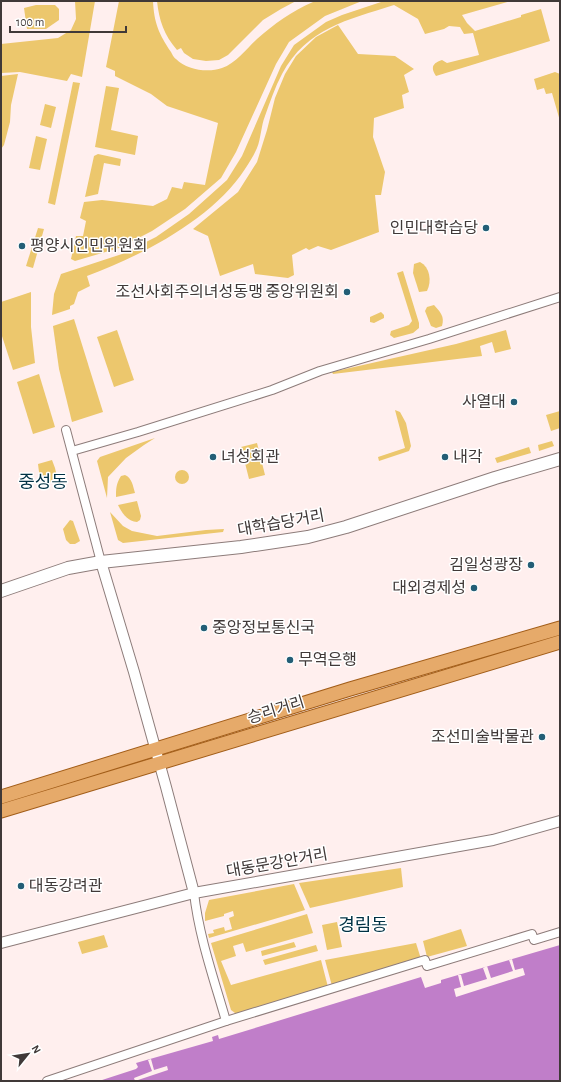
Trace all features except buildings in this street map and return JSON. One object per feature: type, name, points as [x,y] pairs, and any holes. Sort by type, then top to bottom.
[{"type":"main road","name":"대학습당거리","points":[[1,591],[68,568],[101,562],[241,547],[308,537],[346,527],[495,478],[560,459]]},
{"type":"main road","name":"승리거리","points":[[1,797],[350,689],[560,628]]},
{"type":"main road","name":"승리거리","points":[[1,811],[560,642]]},
{"type":"street","points":[[72,451],[272,390],[320,371],[429,339],[560,297]]},
{"type":"street","points":[[66,430],[101,562],[160,764],[194,893],[196,912],[204,946],[226,1021]]},
{"type":"street","name":"대동문강안거리","points":[[1,943],[194,893],[493,840],[560,821]]},
{"type":"street","points":[[46,1081],[226,1021],[425,960],[427,966],[532,934],[534,940],[560,932]]},
{"type":"shaded area","points":[[75,1],[95,1],[82,77],[71,74],[67,81],[20,72],[1,73],[1,44],[58,38],[71,30],[76,19]]},
{"type":"shaded area","points":[[119,1],[153,1],[158,28],[163,40],[175,58],[186,66],[198,70],[216,70],[232,63],[257,39],[298,9],[317,1],[362,1],[325,16],[289,42],[276,64],[236,152],[221,178],[185,209],[152,231],[119,248],[75,261],[71,259],[76,236],[83,236],[86,221],[80,218],[84,202],[102,200],[153,206],[167,199],[172,187],[182,189],[184,182],[205,185],[218,123],[167,106],[151,94],[115,76],[115,71],[106,67]]},
{"type":"shaded area","points":[[157,1],[296,1],[263,20],[228,55],[219,60],[206,61],[193,59],[184,53],[181,48],[177,50],[163,27]]},
{"type":"shaded area","points":[[384,1],[511,1],[462,15],[475,31],[521,17],[521,15],[541,9],[550,41],[436,76],[433,66],[439,61],[442,60],[447,63],[479,55],[473,33],[464,34],[460,27],[449,26],[444,29],[425,34],[418,19],[394,5],[344,21],[330,28],[303,46],[292,58],[282,74],[264,120],[257,148],[247,167],[231,187],[195,220],[174,234],[130,258],[87,276],[90,286],[78,292],[74,304],[70,306],[70,309],[52,315],[54,294],[61,274],[122,254],[156,237],[189,214],[227,180],[242,156],[281,66],[294,45],[326,22]]},
{"type":"shaded area","points":[[36,5],[55,5],[59,9],[59,20],[46,29],[27,29],[24,8]]},
{"type":"shaded area","points":[[338,25],[358,54],[395,56],[414,69],[404,75],[409,92],[402,95],[404,108],[374,118],[373,137],[385,172],[381,195],[375,195],[379,232],[331,250],[318,246],[309,250],[306,248],[292,255],[294,275],[288,278],[255,274],[253,264],[220,276],[208,236],[193,229],[238,192],[257,162],[275,98],[285,74],[296,56],[316,37]]},
{"type":"shaded area","points":[[555,72],[560,74],[560,121],[552,93],[546,94],[544,88],[537,90],[534,79]]},
{"type":"shaded area","points":[[18,74],[11,105],[10,122],[4,145],[1,149],[1,76]]},
{"type":"shaded area","points":[[73,82],[80,83],[55,205],[48,203]]},
{"type":"shaded area","points":[[106,86],[119,88],[111,130],[138,136],[135,155],[95,147]]},
{"type":"shaded area","points":[[45,104],[56,107],[51,128],[40,125]]},
{"type":"shaded area","points":[[36,136],[47,139],[40,170],[29,168]]},
{"type":"shaded area","points":[[98,154],[121,159],[120,166],[104,163],[98,194],[85,197],[94,156]]},
{"type":"shaded area","points":[[38,228],[44,229],[33,268],[26,266]]},
{"type":"shaded area","points":[[420,262],[426,267],[430,279],[427,291],[419,292],[413,273],[414,264]]},
{"type":"shaded area","points":[[403,271],[419,323],[419,328],[413,333],[394,338],[390,335],[391,331],[409,325],[412,321],[397,273]]},
{"type":"shaded area","points":[[31,292],[31,327],[35,363],[13,370],[1,333],[1,302]]},
{"type":"shaded area","points":[[434,305],[443,319],[442,326],[436,328],[431,326],[425,311],[427,307]]},
{"type":"shaded area","points":[[381,312],[384,315],[384,318],[374,323],[370,322],[370,317]]},
{"type":"shaded area","points":[[74,319],[103,412],[72,422],[59,369],[53,326]]},
{"type":"shaded area","points":[[117,330],[134,380],[114,387],[97,337]]},
{"type":"shaded area","points":[[506,330],[511,349],[495,353],[492,342],[480,346],[482,356],[333,374],[332,372],[456,344]]},
{"type":"shaded area","points":[[39,374],[55,427],[33,434],[17,382]]},
{"type":"shaded area","points":[[395,410],[400,412],[406,423],[411,446],[409,451],[379,461],[378,457],[405,448]]},
{"type":"shaded area","points":[[560,411],[560,428],[551,431],[546,415]]},
{"type":"shaded area","points":[[155,438],[126,458],[108,477],[107,498],[97,461],[100,457]]},
{"type":"shaded area","points":[[552,441],[554,446],[539,451],[538,445]]},
{"type":"shaded area","points":[[257,443],[265,475],[249,479],[241,447]]},
{"type":"shaded area","points":[[529,447],[531,453],[497,463],[495,458]]},
{"type":"shaded area","points":[[52,460],[58,481],[44,482],[39,474],[38,464]]},
{"type":"shaded area","points":[[182,470],[187,472],[189,477],[187,482],[182,484],[177,482],[175,477],[177,472]]},
{"type":"shaded area","points":[[125,475],[131,480],[135,493],[116,497],[118,482],[121,476]]},
{"type":"shaded area","points":[[137,501],[141,516],[140,520],[137,522],[130,520],[123,514],[118,505]]},
{"type":"shaded area","points":[[110,512],[123,526],[132,531],[157,536],[224,529],[223,532],[123,543],[118,540]]},
{"type":"shaded area","points":[[70,520],[73,521],[80,541],[75,544],[70,544],[66,540],[63,529]]},
{"type":"shaded area","points":[[401,868],[403,887],[310,908],[299,883]]},
{"type":"shaded area","points":[[294,884],[305,910],[209,938],[208,934],[214,933],[213,930],[224,927],[225,931],[232,929],[229,918],[234,916],[233,911],[224,914],[224,916],[205,921],[205,913],[209,900]]},
{"type":"shaded area","points":[[307,914],[313,933],[246,952],[243,943],[233,946],[236,956],[221,961],[231,985],[321,960],[328,987],[239,1014],[231,1010],[211,943]]},
{"type":"shaded area","points":[[337,922],[342,947],[327,950],[322,925]]},
{"type":"shaded area","points":[[461,929],[467,946],[427,957],[423,941]]},
{"type":"shaded area","points":[[104,935],[108,947],[82,954],[78,942]]},
{"type":"shaded area","points":[[294,942],[296,947],[262,956],[261,951]]},
{"type":"shaded area","points":[[416,943],[421,959],[332,986],[325,960]]},
{"type":"shaded area","points":[[316,945],[318,951],[265,965],[263,960]]},
{"type":"shaded area","points":[[560,945],[560,1081],[99,1081],[136,1069],[138,1067],[136,1063],[213,1041],[212,1037],[218,1035],[219,1039],[421,977],[425,988],[441,983],[441,980]]},
{"type":"pier","points":[[512,959],[515,970],[523,968],[525,975],[456,997],[454,989],[461,987],[458,975],[461,975],[464,986],[487,979],[483,968],[487,966],[491,978],[513,971],[509,960]]},
{"type":"pier","points":[[151,1059],[154,1070],[167,1066],[168,1070],[135,1081],[134,1078],[152,1071],[148,1060]]},
{"type":"place","name":"인민대학습당","points":[[486,228]]},
{"type":"place","name":"평양시인민위원회","points":[[22,246]]},
{"type":"place","name":"조선사회주의녀성동맹 중앙위원회","points":[[347,292]]},
{"type":"place","name":"사열대","points":[[514,402]]},
{"type":"place","name":"녀성회관","points":[[213,457]]},
{"type":"place","name":"내각","points":[[445,457]]},
{"type":"place","name":"김일성광장","points":[[531,565]]},
{"type":"place","name":"대외경제성","points":[[474,588]]},
{"type":"place","name":"중앙정보통신국","points":[[204,628]]},
{"type":"place","name":"무역은행","points":[[290,660]]},
{"type":"place","name":"조선미술박물관","points":[[542,737]]},
{"type":"place","name":"대동강려관","points":[[21,886]]},
{"type":"district","name":"중성동","points":[[43,483]]},
{"type":"district","name":"경림동","points":[[363,926]]}]
